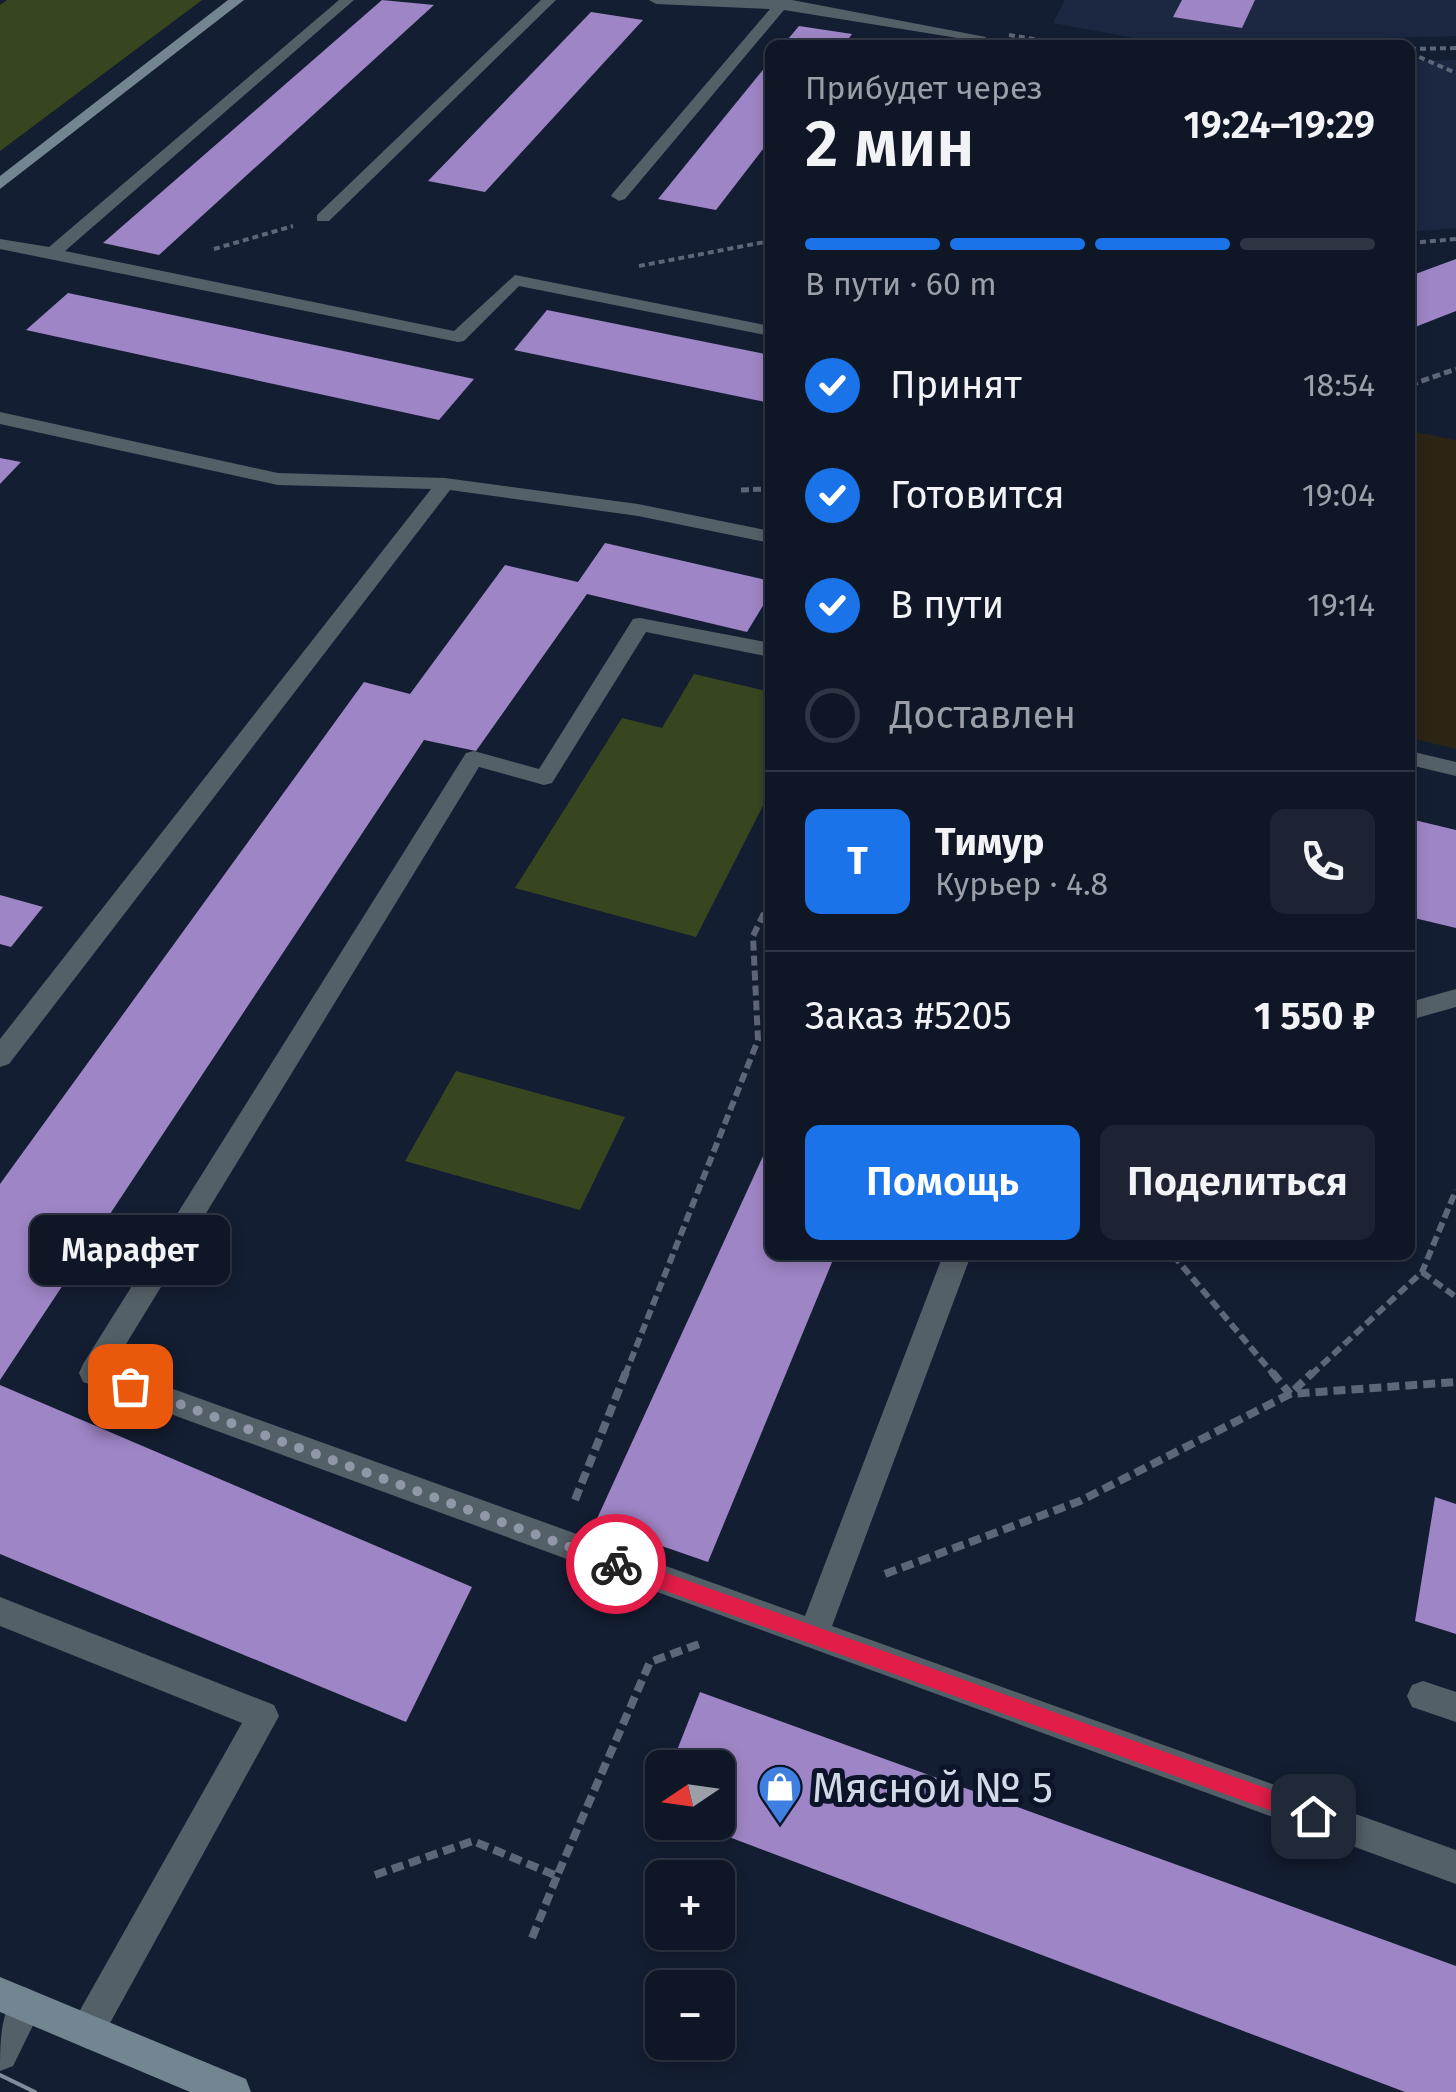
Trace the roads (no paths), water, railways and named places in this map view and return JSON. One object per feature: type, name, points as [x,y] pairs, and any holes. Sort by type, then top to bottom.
[{"type":"street","points":[[0,184],[236,0]]},
{"type":"street","points":[[52,253],[347,0]]},
{"type":"street","points":[[323,218],[549,0]]},
{"type":"street","points":[[656,0],[783,2],[972,40]]},
{"type":"street","points":[[619,196],[783,2]]},
{"type":"street","points":[[0,244],[458,337],[516,280],[765,329]]},
{"type":"street","points":[[0,418],[278,479],[446,484],[638,510],[765,535]]},
{"type":"street","points":[[0,1057],[446,484]]},
{"type":"street","points":[[765,649],[640,624],[544,778],[474,758],[93,1373],[1456,1867]]},
{"type":"street","points":[[1415,759],[1456,769]]},
{"type":"street","points":[[1415,1010],[1456,998]]},
{"type":"street","points":[[812,1636],[955,1260]]},
{"type":"street","points":[[0,1611],[263,1716],[86,2030]]},
{"type":"street","points":[[1422,1696],[1456,1708]]},
{"type":"street","points":[[0,2053],[12,1999],[233,2092]]},
{"type":"tram line","points":[[0,2075],[35,2092]]},
{"type":"place","name":"Марафет","points":[[130,1386]]},
{"type":"place","name":"Мясной № 5","points":[[780,1825]]}]
